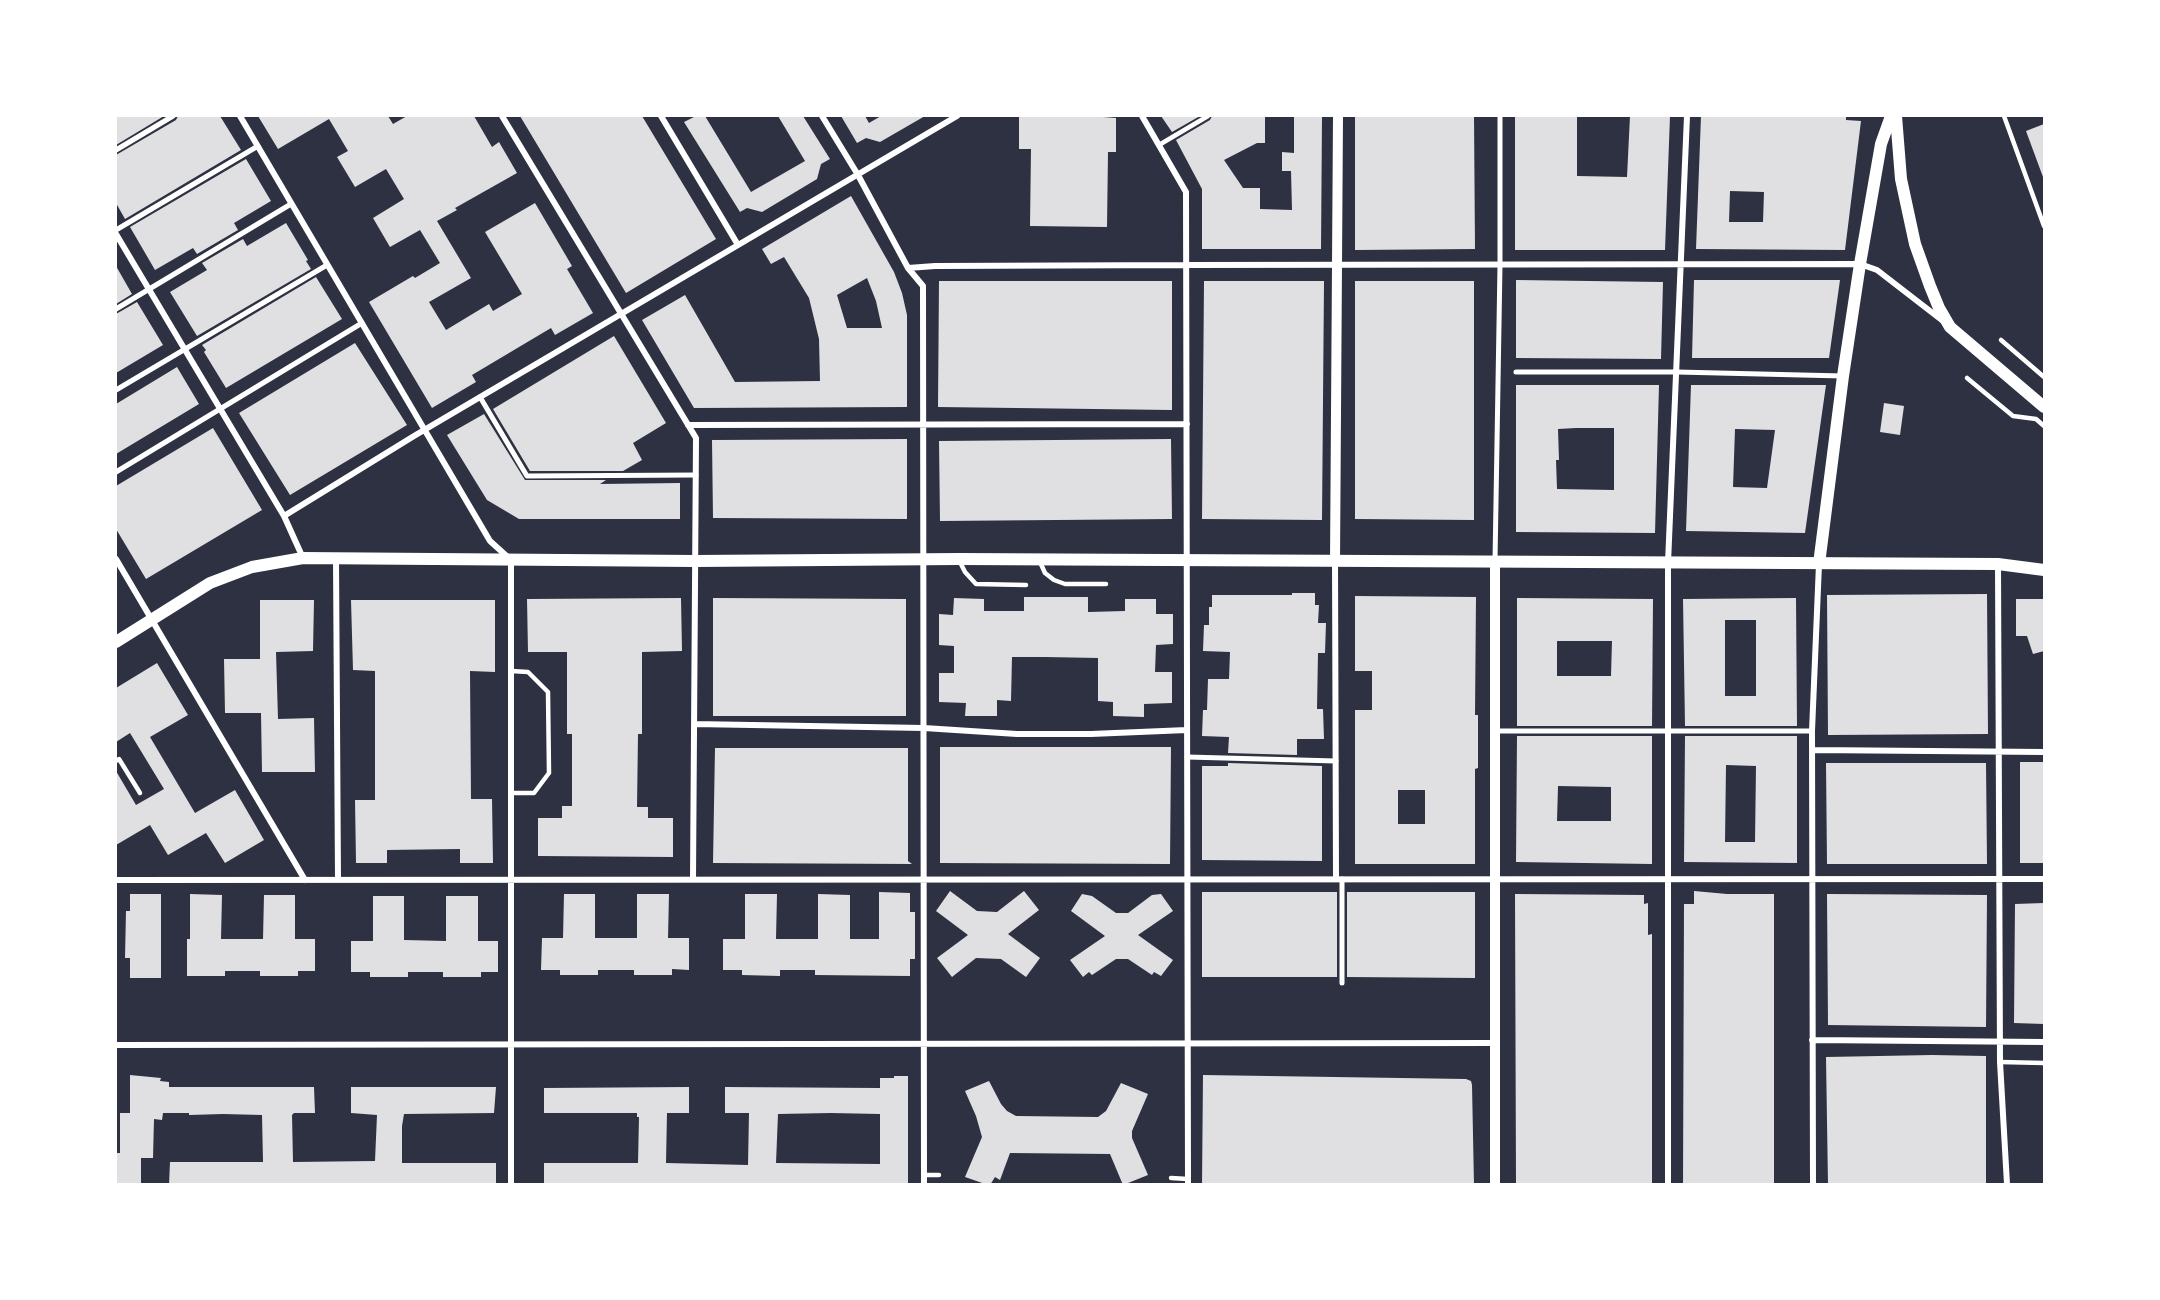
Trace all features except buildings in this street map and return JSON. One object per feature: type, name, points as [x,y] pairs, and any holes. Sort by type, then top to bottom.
[{"type":"main road","points":[[1819,564],[1860,264],[1881,144],[1892,116]]},
{"type":"main road","points":[[1896,116],[1901,179],[1915,244],[1930,286],[1950,327],[2044,407]]},
{"type":"main road","points":[[116,642],[210,583],[252,567],[303,558],[1819,564],[1998,564],[2044,561]]},
{"type":"main road","points":[[1998,564],[2044,570]]},
{"type":"street","points":[[116,150],[173,116]]},
{"type":"street","points":[[240,116],[490,541],[511,560],[511,1185]]},
{"type":"street","points":[[502,116],[696,438],[693,879]]},
{"type":"street","points":[[661,116],[738,244]]},
{"type":"street","points":[[822,116],[858,175],[909,268],[923,286],[924,1185]]},
{"type":"street","points":[[284,516],[425,430],[957,116]]},
{"type":"street","points":[[1142,116],[1186,192],[1188,1182]]},
{"type":"street","points":[[1338,116],[1335,561],[1336,761],[1342,983]]},
{"type":"street","points":[[1495,1185],[1495,562],[1500,116]]},
{"type":"street","points":[[1668,1185],[1668,563],[1687,116]]},
{"type":"street","points":[[258,146],[116,232],[284,516],[303,558]]},
{"type":"street","points":[[116,309],[291,204]]},
{"type":"street","points":[[909,268],[935,266],[1860,264],[1877,270],[1950,327]]},
{"type":"street","points":[[116,390],[327,265]]},
{"type":"street","points":[[116,472],[362,323]]},
{"type":"street","points":[[1516,372],[1677,372],[1843,376]]},
{"type":"street","points":[[480,398],[527,476],[696,475]]},
{"type":"street","points":[[688,425],[1187,424]]},
{"type":"street","points":[[116,559],[305,880]]},
{"type":"street","points":[[336,559],[338,880]]},
{"type":"street","points":[[1813,1185],[1812,731],[1819,564]]},
{"type":"street","points":[[1998,564],[2000,1062],[2007,1185]]},
{"type":"street","points":[[694,724],[924,728],[1028,734],[1187,730]]},
{"type":"street","points":[[1496,731],[1812,731]]},
{"type":"street","points":[[1813,750],[2044,752]]},
{"type":"street","points":[[1187,757],[1336,761]]},
{"type":"street","points":[[116,880],[2044,879]]},
{"type":"street","points":[[1812,1040],[2044,1042]]},
{"type":"street","points":[[116,1045],[1494,1043]]},
{"type":"lane","points":[[1159,145],[1208,116]]},
{"type":"lane","points":[[2004,116],[2044,226]]},
{"type":"lane","points":[[2001,340],[2044,377]]},
{"type":"lane","points":[[1967,378],[2013,416],[2036,419],[2044,426]]},
{"type":"lane","points":[[959,559],[965,573],[976,584],[1026,585]]},
{"type":"lane","points":[[1039,560],[1045,573],[1065,584],[1106,584]]},
{"type":"lane","points":[[511,671],[528,672],[548,692],[549,761],[549,773],[534,793],[511,793]]},
{"type":"lane","points":[[116,761],[119,759],[140,794]]},
{"type":"lane","points":[[2000,1062],[2044,1063]]},
{"type":"lane","points":[[924,1175],[939,1175]]},
{"type":"lane","points":[[1171,1178],[1188,1182]]}]
